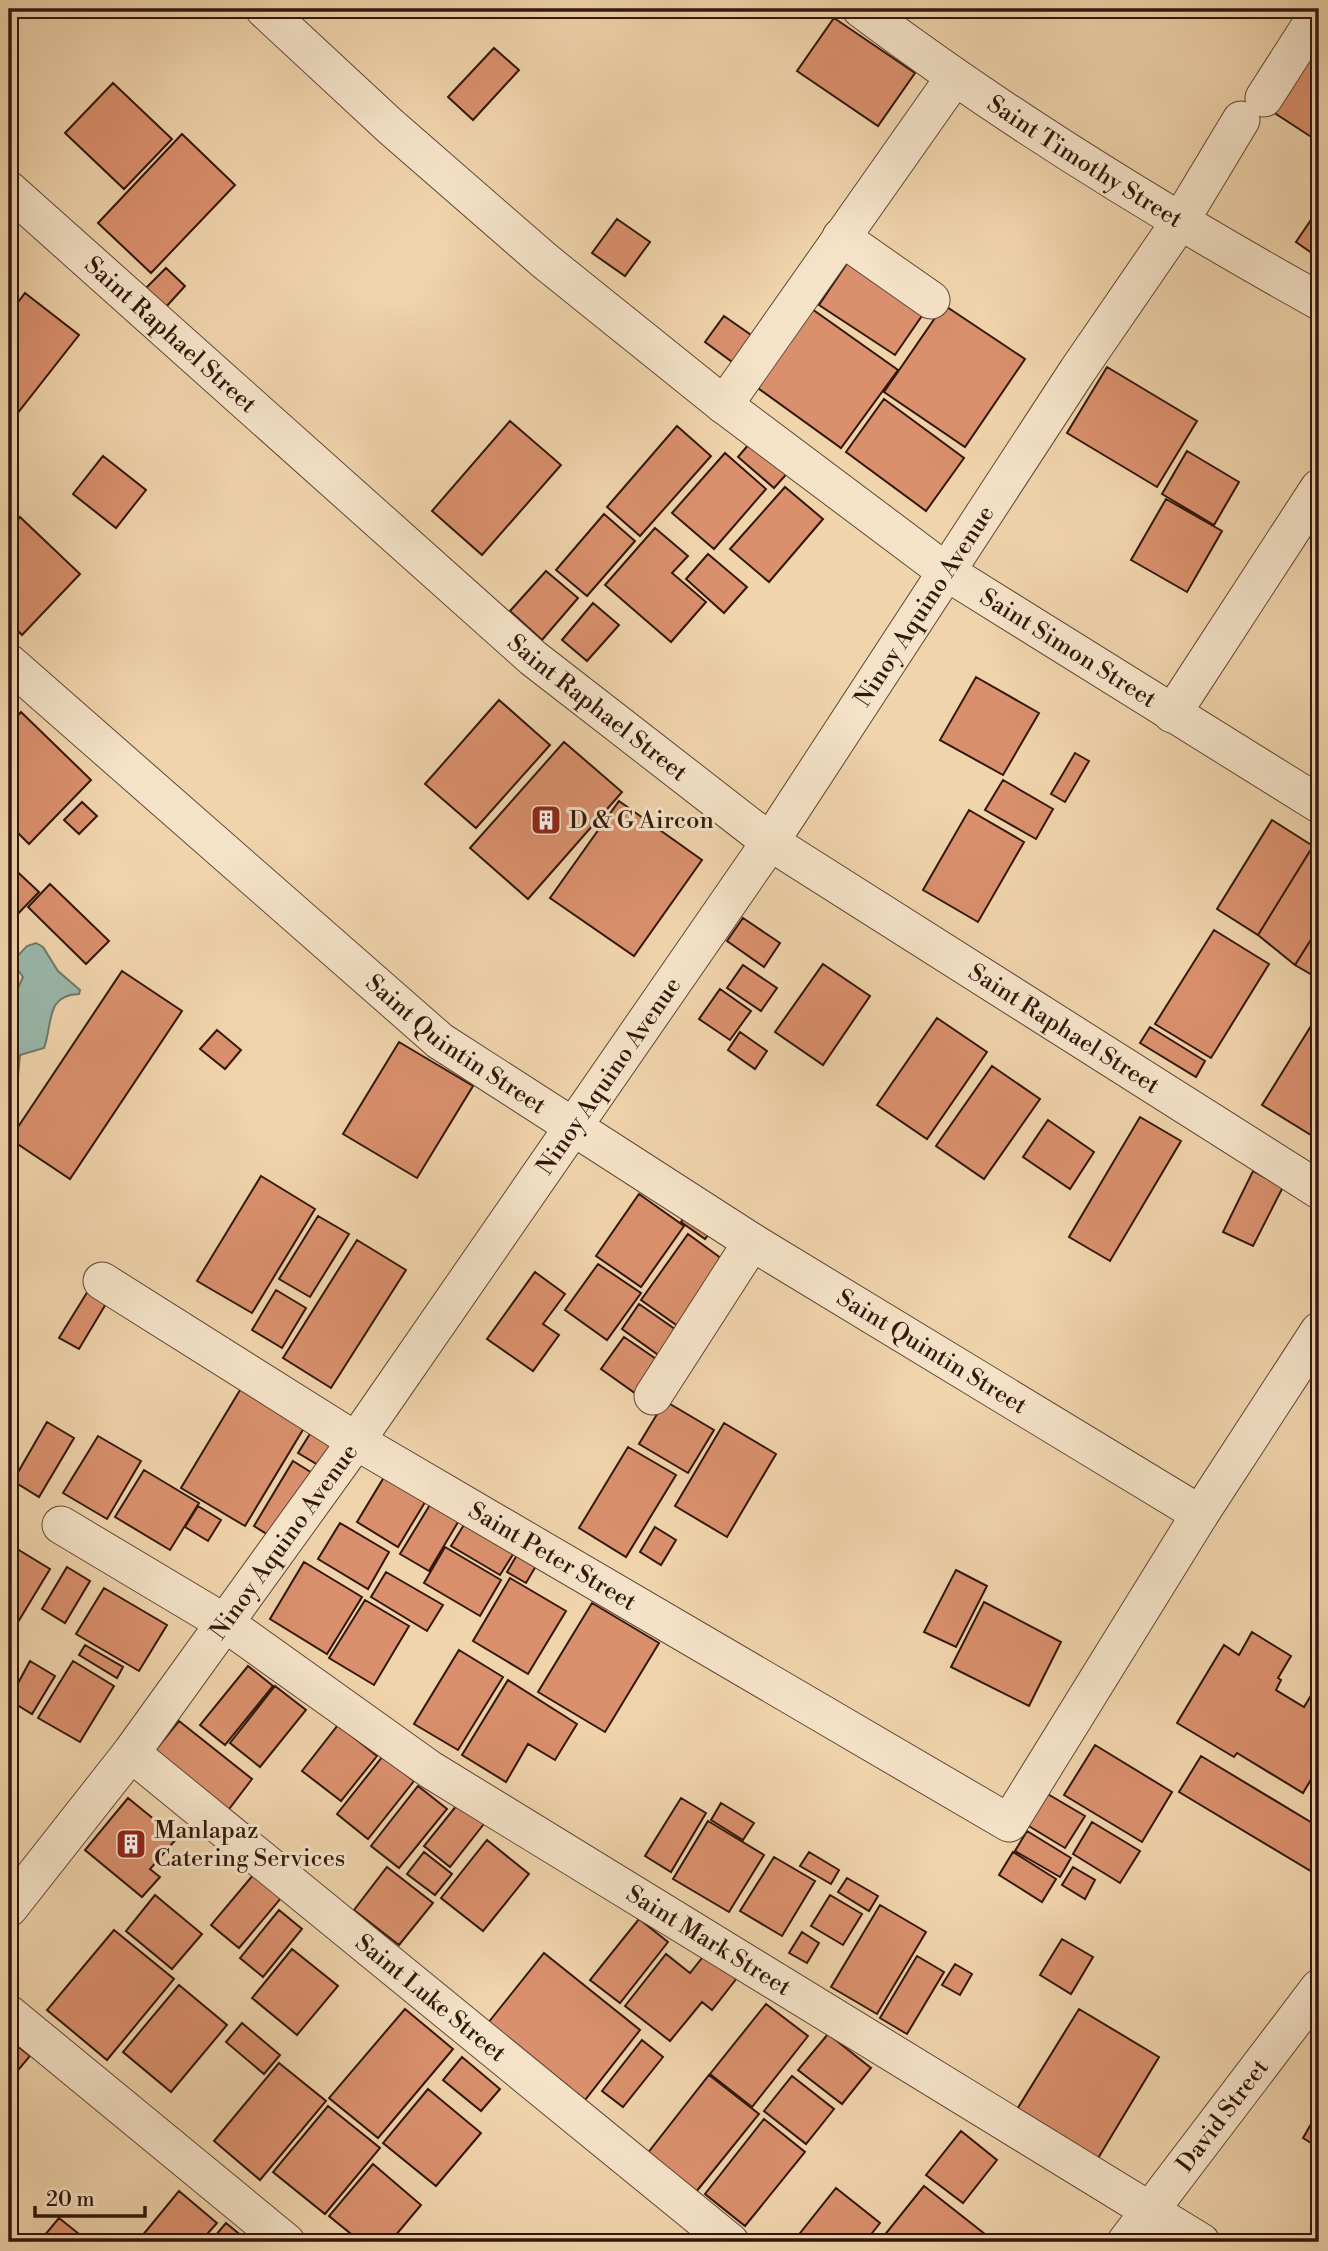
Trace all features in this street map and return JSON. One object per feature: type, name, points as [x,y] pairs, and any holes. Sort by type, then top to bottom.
[{"type":"street","name":"Saint Simon Street","points":[[264,9],[390,126],[544,261],[724,405],[945,571],[1319,804]]},
{"type":"street","name":"Saint Timothy Street","points":[[861,9],[954,78],[1179,223],[1319,301]]},
{"type":"street","name":"Ninoy Aquino Avenue","points":[[9,1908],[131,1754],[356,1441],[770,842],[945,571],[1319,12]]},
{"type":"street","points":[[724,405],[954,78]]},
{"type":"street","name":"Saint Raphael Street","points":[[9,190],[533,658],[770,842],[1319,1190]]},
{"type":"street","points":[[841,237],[931,300]]},
{"type":"street","points":[[1172,714],[1319,488]]},
{"type":"street","name":"Saint Quintin Street","points":[[9,663],[440,1041],[752,1242],[1200,1514]]},
{"type":"street","points":[[653,1396],[752,1242]]},
{"type":"street","name":"Saint Peter Street","points":[[102,1281],[356,1441],[1009,1823],[1200,1514]]},
{"type":"street","points":[[1200,1514],[1319,1331]]},
{"type":"street","name":"Saint Mark Street","points":[[61,1525],[226,1623],[431,1770],[1201,2242]]},
{"type":"street","name":"Saint Luke Street","points":[[131,1754],[730,2242]]},
{"type":"street","name":"David Street","points":[[1126,2242],[1152,2212],[1319,1988]]},
{"type":"street","points":[[9,2014],[286,2242]]},
{"type":"shaded area","points":[[36,943],[43,947],[58,971],[80,990],[79,994],[60,999],[55,1005],[44,1048],[20,1055],[18,1075],[9,1085],[9,992],[18,988],[23,977],[12,962],[27,946]]},
{"type":"building","points":[[834,18],[915,73],[878,126],[797,71]]},
{"type":"building","points":[[494,48],[519,70],[473,120],[448,97]]},
{"type":"building","points":[[1315,50],[1319,53],[1319,142],[1273,112]]},
{"type":"building","points":[[113,83],[172,139],[124,189],[65,133]]},
{"type":"building","points":[[182,134],[235,185],[151,273],[98,223]]},
{"type":"building","points":[[1319,208],[1319,258],[1296,242]]},
{"type":"building","points":[[617,219],[650,242],[625,276],[592,253]]},
{"type":"building","points":[[852,256],[928,307],[895,355],[819,305]]},
{"type":"building","points":[[166,268],[185,286],[165,308],[145,289]]},
{"type":"building","points":[[25,293],[79,335],[9,424],[9,314]]},
{"type":"building","points":[[944,305],[1025,359],[965,447],[884,392]]},
{"type":"building","points":[[812,309],[898,370],[841,448],[755,386]]},
{"type":"building","points":[[724,316],[754,337],[735,364],[705,342]]},
{"type":"building","points":[[1107,367],[1197,421],[1157,487],[1067,433]]},
{"type":"building","points":[[884,399],[964,458],[926,511],[846,452]]},
{"type":"building","points":[[510,421],[561,465],[482,555],[432,511]]},
{"type":"building","points":[[677,426],[711,456],[640,536],[607,507]]},
{"type":"building","points":[[755,437],[791,469],[774,488],[738,457]]},
{"type":"building","points":[[1187,451],[1239,482],[1214,525],[1162,494]]},
{"type":"building","points":[[725,453],[766,489],[714,549],[672,513]]},
{"type":"building","points":[[103,456],[146,490],[116,528],[73,494]]},
{"type":"building","points":[[785,487],[823,519],[769,582],[730,549]]},
{"type":"building","points":[[1166,499],[1222,531],[1187,592],[1131,560]]},
{"type":"building","points":[[604,514],[635,541],[587,596],[556,570]]},
{"type":"building","points":[[20,517],[80,574],[22,635],[9,622],[9,528]]},
{"type":"building","points":[[655,528],[688,556],[672,573],[706,602],[671,642],[605,585]]},
{"type":"building","points":[[708,554],[747,587],[724,613],[686,579]]},
{"type":"building","points":[[546,571],[578,598],[542,640],[510,611]]},
{"type":"building","points":[[593,603],[619,625],[587,661],[562,640]]},
{"type":"building","points":[[976,677],[1039,713],[1003,775],[940,740]]},
{"type":"building","points":[[499,700],[550,745],[476,828],[425,784]]},
{"type":"building","points":[[21,712],[91,780],[29,844],[9,824],[9,725]]},
{"type":"building","name":"D & G Aircon","points":[[564,742],[622,792],[528,899],[470,848]]},
{"type":"building","points":[[1075,753],[1089,761],[1065,802],[1051,794]]},
{"type":"building","points":[[1003,780],[1053,809],[1036,839],[985,810]]},
{"type":"building","points":[[619,801],[702,860],[634,956],[550,898]]},
{"type":"building","points":[[82,802],[97,816],[79,834],[64,820]]},
{"type":"building","points":[[969,810],[1024,842],[978,922],[923,890]]},
{"type":"building","points":[[1272,820],[1313,846],[1258,935],[1217,909]]},
{"type":"building","points":[[1313,846],[1319,849],[1319,927],[1295,965],[1258,935]]},
{"type":"building","points":[[9,864],[39,892],[9,923]]},
{"type":"building","points":[[50,884],[109,941],[86,964],[28,907]]},
{"type":"building","points":[[743,918],[780,943],[764,967],[727,941]]},
{"type":"building","points":[[1319,927],[1319,979],[1295,965]]},
{"type":"building","points":[[1214,930],[1269,964],[1211,1058],[1155,1024]]},
{"type":"building","points":[[823,964],[870,996],[823,1065],[775,1032]]},
{"type":"building","points":[[743,965],[777,988],[761,1011],[727,988]]},
{"type":"building","points":[[122,971],[182,1011],[70,1179],[10,1139]]},
{"type":"building","points":[[720,989],[751,1011],[730,1040],[699,1019]]},
{"type":"building","points":[[1319,1013],[1319,1140],[1262,1105]]},
{"type":"building","points":[[937,1018],[987,1052],[927,1139],[877,1105]]},
{"type":"building","points":[[1150,1027],[1205,1061],[1196,1077],[1140,1043]]},
{"type":"building","points":[[217,1030],[241,1050],[225,1069],[200,1049]]},
{"type":"building","points":[[740,1032],[767,1051],[755,1069],[728,1050]]},
{"type":"building","points":[[399,1042],[473,1086],[417,1178],[343,1134]]},
{"type":"building","points":[[992,1066],[1040,1099],[984,1179],[936,1146]]},
{"type":"building","points":[[1140,1117],[1181,1141],[1110,1261],[1069,1237]]},
{"type":"building","points":[[1048,1120],[1094,1152],[1070,1189],[1023,1157]]},
{"type":"building","points":[[1253,1171],[1283,1187],[1253,1246],[1223,1232]]},
{"type":"building","points":[[261,1176],[315,1209],[252,1313],[197,1281]]},
{"type":"building","points":[[639,1194],[684,1226],[641,1287],[596,1256]]},
{"type":"building","points":[[690,1209],[714,1227],[705,1239],[681,1222]]},
{"type":"building","points":[[318,1216],[349,1234],[310,1297],[279,1279]]},
{"type":"building","points":[[688,1234],[729,1264],[682,1329],[641,1300]]},
{"type":"building","points":[[357,1240],[406,1270],[331,1388],[283,1358]]},
{"type":"building","points":[[598,1264],[641,1293],[607,1340],[565,1310]]},
{"type":"building","points":[[535,1272],[565,1294],[543,1324],[559,1335],[533,1371],[487,1339]]},
{"type":"building","points":[[91,1286],[110,1297],[79,1349],[59,1338]]},
{"type":"building","points":[[276,1290],[306,1308],[282,1348],[252,1330]]},
{"type":"building","points":[[639,1304],[682,1334],[664,1359],[622,1329]]},
{"type":"building","points":[[624,1337],[662,1363],[639,1396],[601,1369]]},
{"type":"building","points":[[246,1380],[310,1418],[245,1526],[181,1488]]},
{"type":"building","points":[[665,1401],[714,1430],[688,1473],[639,1444]]},
{"type":"building","points":[[318,1421],[344,1436],[325,1469],[298,1453]]},
{"type":"building","points":[[47,1422],[74,1438],[39,1497],[13,1481]]},
{"type":"building","points":[[724,1423],[776,1454],[727,1537],[675,1506]]},
{"type":"building","points":[[98,1436],[141,1461],[107,1519],[63,1493]]},
{"type":"building","points":[[628,1447],[676,1475],[626,1557],[579,1528]]},
{"type":"building","points":[[293,1461],[317,1476],[278,1541],[254,1526]]},
{"type":"building","points":[[392,1464],[433,1489],[398,1547],[357,1522]]},
{"type":"building","points":[[144,1470],[199,1503],[170,1550],[115,1517]]},
{"type":"building","points":[[439,1490],[467,1507],[429,1571],[400,1554]]},
{"type":"building","points":[[198,1506],[221,1520],[208,1541],[185,1527]]},
{"type":"building","points":[[473,1510],[522,1540],[500,1575],[451,1546]]},
{"type":"building","points":[[340,1523],[389,1552],[368,1589],[318,1559]]},
{"type":"building","points":[[655,1527],[676,1540],[661,1565],[640,1552]]},
{"type":"building","points":[[524,1543],[543,1554],[526,1583],[507,1572]]},
{"type":"building","points":[[9,1544],[50,1569],[9,1637]]},
{"type":"building","points":[[445,1547],[501,1580],[480,1616],[424,1583]]},
{"type":"building","points":[[304,1562],[362,1597],[327,1654],[270,1619]]},
{"type":"building","points":[[67,1567],[90,1581],[65,1623],[42,1609]]},
{"type":"building","points":[[956,1570],[987,1586],[956,1647],[924,1632]]},
{"type":"building","points":[[386,1572],[443,1605],[427,1631],[371,1597]]},
{"type":"building","points":[[510,1578],[566,1611],[528,1674],[473,1641]]},
{"type":"building","points":[[104,1588],[167,1625],[139,1671],[76,1634]]},
{"type":"building","points":[[365,1600],[409,1626],[374,1685],[329,1658]]},
{"type":"building","points":[[984,1602],[1061,1642],[1029,1706],[951,1667]]},
{"type":"building","points":[[592,1603],[659,1643],[605,1732],[538,1692]]},
{"type":"building","points":[[1252,1632],[1291,1656],[1278,1678],[1281,1680],[1276,1690],[1304,1707],[1319,1682],[1319,1773],[1316,1771],[1303,1793],[1237,1753],[1234,1757],[1177,1723],[1224,1645],[1239,1655]]},
{"type":"building","points":[[85,1645],[123,1667],[117,1678],[79,1655]]},
{"type":"building","points":[[459,1650],[503,1677],[458,1750],[414,1724]]},
{"type":"building","points":[[30,1661],[55,1676],[32,1714],[9,1700]]},
{"type":"building","points":[[73,1661],[114,1686],[80,1742],[38,1718]]},
{"type":"building","points":[[248,1666],[273,1686],[225,1745],[200,1725]]},
{"type":"building","points":[[508,1680],[577,1724],[555,1760],[528,1744],[506,1782],[462,1755]]},
{"type":"building","points":[[275,1686],[306,1710],[260,1767],[230,1743]]},
{"type":"building","points":[[179,1721],[252,1779],[223,1817],[149,1758]]},
{"type":"building","points":[[338,1725],[377,1756],[341,1801],[302,1771]]},
{"type":"building","points":[[1095,1745],[1172,1792],[1142,1842],[1064,1795]]},
{"type":"building","points":[[383,1756],[414,1781],[368,1839],[337,1814]]},
{"type":"building","points":[[1201,1756],[1319,1827],[1319,1876],[1179,1792]]},
{"type":"building","points":[[418,1786],[447,1809],[399,1868],[371,1846]]},
{"type":"building","points":[[1046,1793],[1085,1816],[1065,1848],[1027,1825]]},
{"type":"building","name":"Manlapaz Catering Services","points":[[128,1798],[177,1838],[150,1869],[160,1877],[142,1897],[85,1850]]},
{"type":"building","points":[[681,1798],[706,1813],[671,1872],[645,1856]]},
{"type":"building","points":[[461,1800],[487,1820],[450,1867],[424,1846]]},
{"type":"building","points":[[721,1803],[754,1823],[743,1840],[711,1820]]},
{"type":"building","points":[[708,1821],[764,1855],[729,1912],[673,1879]]},
{"type":"building","points":[[1092,1822],[1140,1851],[1120,1883],[1073,1854]]},
{"type":"building","points":[[1027,1831],[1071,1858],[1060,1877],[1015,1851]]},
{"type":"building","points":[[487,1840],[529,1874],[483,1931],[441,1898]]},
{"type":"building","points":[[424,1852],[452,1874],[435,1895],[407,1874]]},
{"type":"building","points":[[809,1852],[839,1870],[831,1884],[800,1866]]},
{"type":"building","points":[[1013,1852],[1056,1879],[1042,1902],[999,1875]]},
{"type":"building","points":[[774,1857],[815,1881],[782,1936],[740,1911]]},
{"type":"building","points":[[387,1867],[433,1903],[399,1945],[354,1910]]},
{"type":"building","points":[[1073,1867],[1095,1880],[1085,1899],[1062,1885]]},
{"type":"building","points":[[254,1874],[282,1897],[239,1948],[211,1925]]},
{"type":"building","points":[[847,1878],[878,1896],[869,1911],[838,1892]]},
{"type":"building","points":[[155,1895],[202,1934],[172,1969],[126,1931]]},
{"type":"building","points":[[830,1895],[862,1914],[843,1945],[811,1926]]},
{"type":"building","points":[[880,1905],[926,1932],[877,2014],[831,1987]]},
{"type":"building","points":[[279,1910],[302,1929],[263,1977],[240,1958]]},
{"type":"building","points":[[639,1919],[668,1942],[620,2003],[590,1980]]},
{"type":"building","points":[[114,1930],[174,1979],[107,2060],[47,2010]]},
{"type":"building","points":[[802,1932],[819,1943],[807,1963],[789,1953]]},
{"type":"building","points":[[1062,1939],[1093,1957],[1071,1994],[1040,1975]]},
{"type":"building","points":[[292,1949],[338,1986],[297,2035],[252,1998]]},
{"type":"building","points":[[544,1953],[640,2030],[585,2100],[488,2023]]},
{"type":"building","points":[[706,1953],[737,1978],[712,2010],[702,2002],[670,2041],[625,2006],[666,1954],[690,1973]]},
{"type":"building","points":[[917,1956],[944,1972],[907,2034],[880,2018]]},
{"type":"building","points":[[955,1964],[972,1974],[960,1995],[942,1985]]},
{"type":"building","points":[[179,1985],[227,2025],[171,2092],[123,2052]]},
{"type":"building","points":[[766,2004],[808,2036],[752,2107],[710,2074]]},
{"type":"building","points":[[405,2009],[453,2049],[378,2138],[329,2098]]},
{"type":"building","points":[[1079,2009],[1159,2057],[1097,2160],[1016,2111]]},
{"type":"building","points":[[242,2023],[280,2055],[264,2074],[226,2042]]},
{"type":"building","points":[[828,2034],[871,2068],[842,2104],[798,2070]]},
{"type":"building","points":[[9,2039],[30,2056],[9,2081]]},
{"type":"building","points":[[642,2040],[663,2057],[623,2107],[602,2091]]},
{"type":"building","points":[[462,2057],[500,2089],[481,2111],[443,2080]]},
{"type":"building","points":[[279,2063],[326,2101],[260,2180],[214,2141]]},
{"type":"building","points":[[709,2075],[759,2114],[696,2192],[647,2154]]},
{"type":"building","points":[[792,2076],[834,2109],[806,2144],[764,2111]]},
{"type":"building","points":[[428,2089],[481,2133],[436,2186],[383,2143]]},
{"type":"building","points":[[328,2106],[380,2148],[325,2214],[273,2172]]},
{"type":"building","points":[[1319,2113],[1319,2148],[1303,2138]]},
{"type":"building","points":[[764,2119],[805,2152],[745,2226],[705,2194]]},
{"type":"building","points":[[961,2131],[997,2160],[963,2203],[926,2175]]},
{"type":"building","points":[[373,2164],[421,2205],[390,2242],[361,2242],[329,2216]]},
{"type":"building","points":[[924,2186],[995,2242],[879,2242]]},
{"type":"building","points":[[836,2188],[880,2223],[865,2242],[793,2242]]},
{"type":"building","points":[[179,2191],[217,2223],[200,2242],[137,2242]]},
{"type":"building","points":[[59,2218],[89,2242],[39,2242]]},
{"type":"building","points":[[226,2223],[249,2242],[210,2242]]},
{"type":"place","name":"D & G Aircon","points":[[546,820]]},
{"type":"place","name":"Manlapaz Catering Services","points":[[131,1844]]}]
